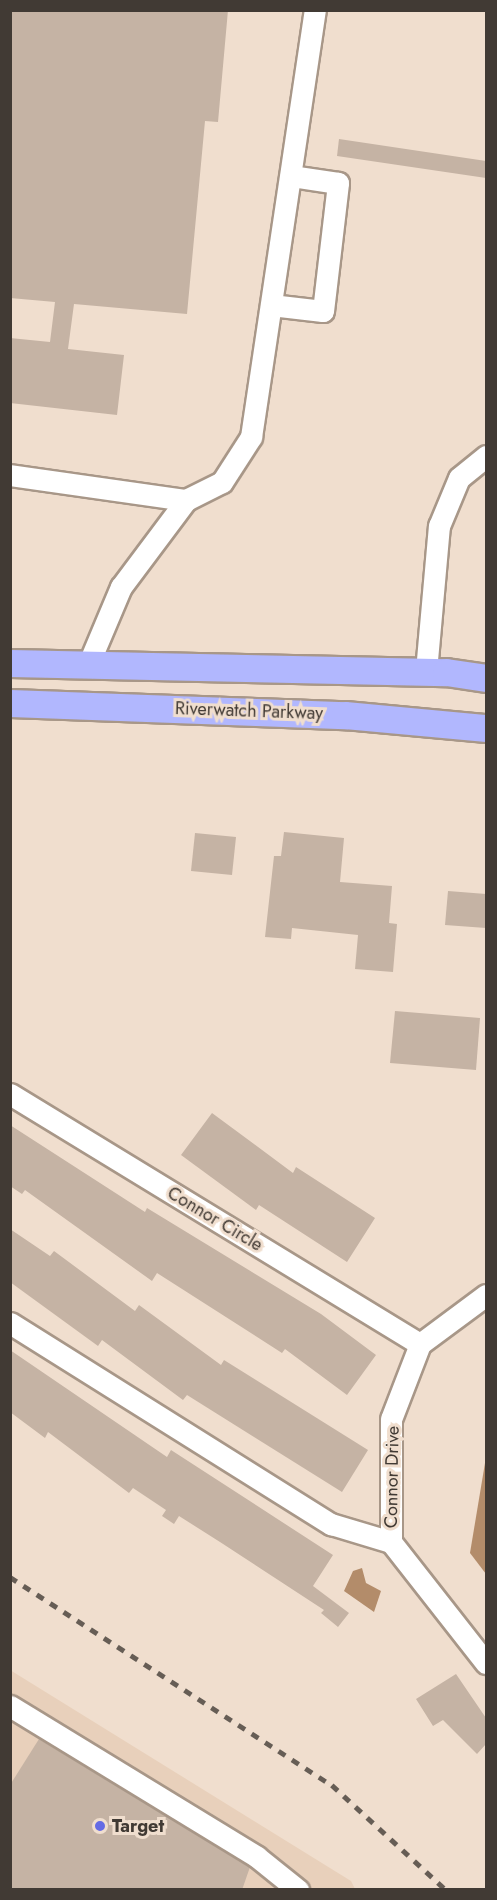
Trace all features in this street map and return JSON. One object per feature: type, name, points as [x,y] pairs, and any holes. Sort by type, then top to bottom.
[{"type":"main road","points":[[10,663],[426,671],[486,678]]},
{"type":"main road","name":"Riverwatch Parkway","points":[[10,703],[345,715],[486,728]]},
{"type":"street","points":[[88,665],[121,587],[186,500],[222,482],[251,437],[315,10]]},
{"type":"street","points":[[271,305],[323,312],[338,183],[291,176]]},
{"type":"street","points":[[426,671],[439,526],[459,478],[486,456]]},
{"type":"street","points":[[10,475],[186,500]]},
{"type":"street","name":"Connor Circle","points":[[10,1094],[420,1344]]},
{"type":"street","points":[[420,1344],[486,1295]]},
{"type":"street","points":[[10,1323],[331,1524],[391,1542]]},
{"type":"street","name":"Connor Drive","points":[[420,1344],[391,1419],[391,1542],[486,1663]]},
{"type":"street","points":[[10,1707],[257,1857],[298,1890]]},
{"type":"shaded area","points":[[486,1457],[486,1574],[470,1553]]},
{"type":"shaded area","points":[[362,1568],[366,1583],[381,1591],[374,1612],[344,1591],[353,1571]]},
{"type":"shaded area","points":[[10,1670],[351,1881],[355,1889],[11,1889]]},
{"type":"building","points":[[10,10],[228,10],[218,122],[205,121],[187,314],[74,304],[68,349],[124,355],[117,415],[10,403],[10,338],[50,342],[55,302],[10,298]]},
{"type":"building","points":[[339,139],[486,161],[486,178],[337,156]]},
{"type":"building","points":[[284,832],[344,838],[340,882],[392,886],[389,923],[397,924],[393,972],[355,969],[358,935],[292,928],[291,939],[265,937],[274,856],[281,856]]},
{"type":"building","points":[[195,833],[236,837],[232,875],[191,871]]},
{"type":"building","points":[[448,891],[486,894],[486,928],[445,925]]},
{"type":"building","points":[[395,1011],[480,1018],[476,1070],[390,1063]]},
{"type":"building","points":[[212,1113],[293,1173],[296,1167],[375,1218],[347,1262],[259,1205],[256,1210],[181,1155]]},
{"type":"building","points":[[10,1125],[145,1212],[147,1208],[321,1314],[376,1355],[347,1395],[285,1349],[282,1353],[157,1273],[152,1281],[25,1190],[22,1194],[10,1186]]},
{"type":"building","points":[[10,1229],[50,1256],[54,1251],[135,1311],[139,1305],[221,1365],[224,1360],[368,1450],[342,1492],[187,1395],[183,1400],[102,1340],[98,1346],[10,1282]]},
{"type":"building","points":[[10,1350],[167,1457],[171,1450],[333,1555],[313,1586],[349,1613],[338,1627],[321,1613],[324,1610],[179,1516],[174,1524],[162,1516],[166,1510],[133,1488],[129,1493],[48,1432],[45,1438],[10,1412]]},
{"type":"building","points":[[456,1674],[486,1718],[486,1744],[477,1754],[443,1720],[433,1726],[416,1699]]},
{"type":"building","name":"Target","points":[[39,1739],[250,1867],[242,1890],[10,1890],[10,1785]]},
{"type":"railway","points":[[10,1577],[332,1785],[446,1890]]},
{"type":"place","name":"Target","points":[[100,1826]]}]
